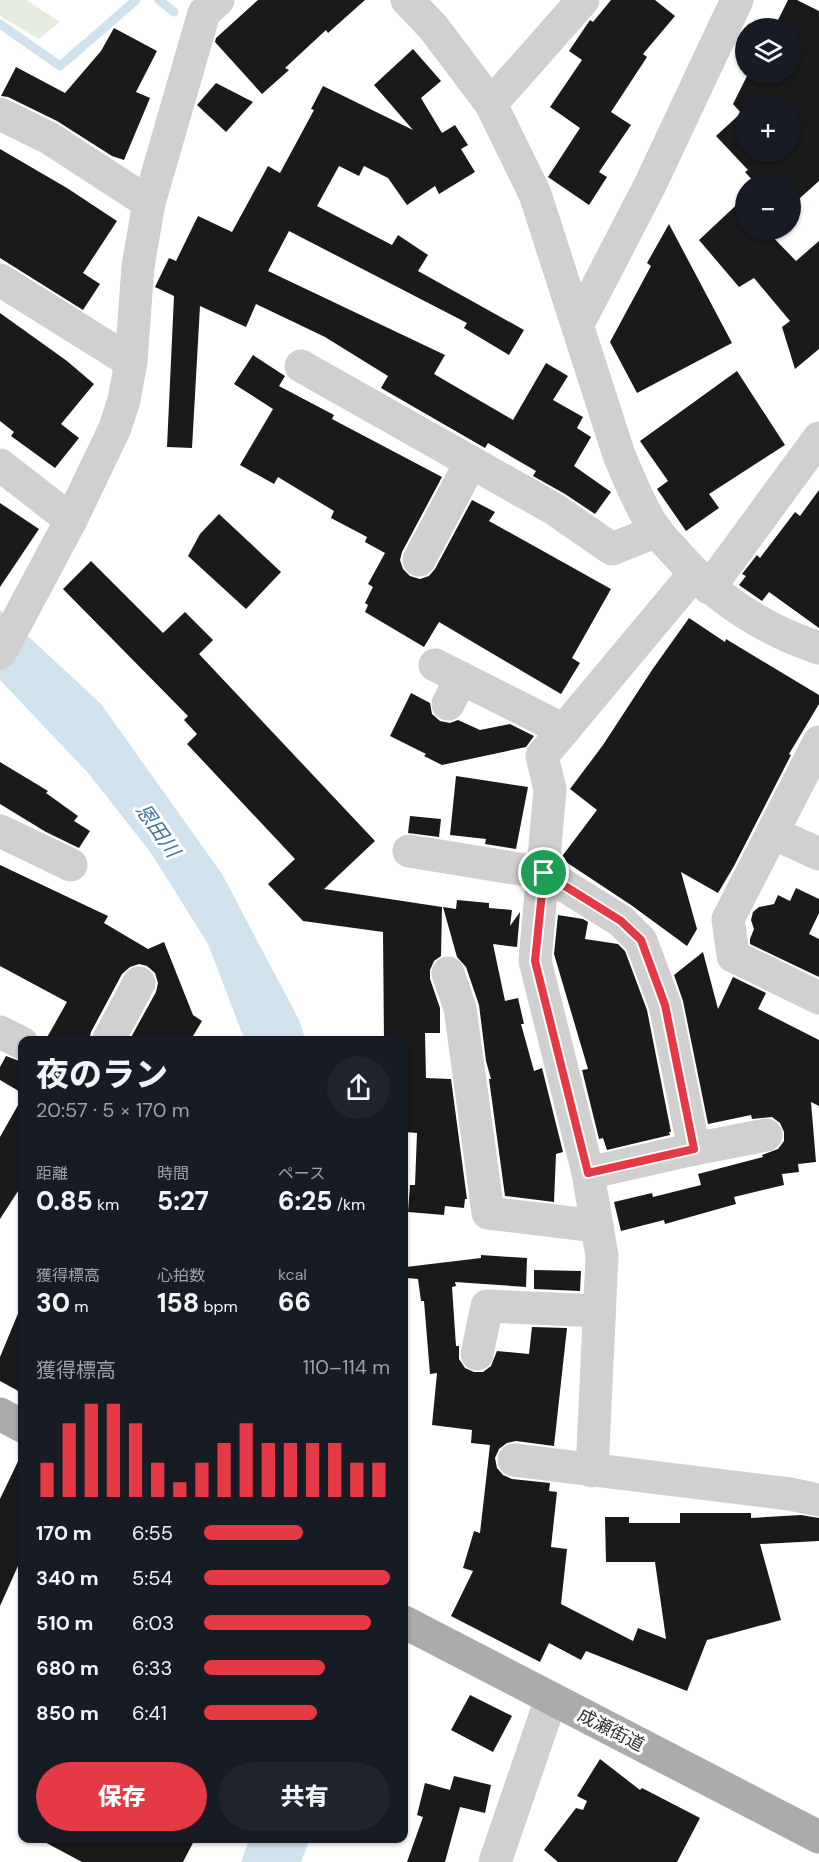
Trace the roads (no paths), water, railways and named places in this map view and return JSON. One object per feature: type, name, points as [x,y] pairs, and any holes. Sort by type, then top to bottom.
[{"type":"main road","points":[[0,1414],[18,1423]]},
{"type":"main road","name":"成瀬街道","points":[[408,1624],[819,1837]]},
{"type":"street","points":[[407,0],[433,27],[491,104],[535,194],[619,455],[634,493],[657,531],[701,581],[737,609],[790,638],[819,648]]},
{"type":"street","points":[[491,104],[583,0]]},
{"type":"street","points":[[578,324],[650,185],[737,0]]},
{"type":"street","points":[[0,653],[71,520],[115,428],[124,400],[130,363],[138,266],[149,203],[204,4]]},
{"type":"street","points":[[0,114],[49,138],[149,203]]},
{"type":"street","points":[[0,280],[130,363]]},
{"type":"street","points":[[301,366],[554,509],[612,549],[657,531]]},
{"type":"street","points":[[592,1471],[599,1311],[599,1241],[588,1173],[535,961],[550,789],[542,756],[701,581],[819,438]]},
{"type":"street","points":[[419,560],[471,462]]},
{"type":"street","points":[[0,465],[71,520]]},
{"type":"street","points":[[448,682],[564,730]]},
{"type":"street","points":[[819,742],[728,919],[734,956],[819,998]]},
{"type":"street","points":[[0,831],[71,866]]},
{"type":"street","points":[[773,832],[819,854]]},
{"type":"street","points":[[409,851],[544,873],[621,921],[641,940],[665,1005],[694,1149]]},
{"type":"street","points":[[448,973],[460,1008],[488,1213],[599,1241]]},
{"type":"street","points":[[111,1036],[139,983]]},
{"type":"street","points":[[0,1032],[18,1041]]},
{"type":"street","points":[[588,1173],[766,1135]]},
{"type":"street","points":[[477,1354],[487,1306],[599,1311]]},
{"type":"street","points":[[514,1460],[790,1494],[819,1500]]},
{"type":"street","points":[[495,1862],[551,1699]]},
{"type":"water","name":"恩田川","points":[[0,610],[101,704],[222,874],[299,1020],[304,1036],[243,1036],[208,944],[151,853],[89,774],[0,680]]},
{"type":"water","points":[[248,1843],[308,1843],[301,1862],[241,1862]]},
{"type":"waterway","points":[[0,24],[60,66],[136,0]]},
{"type":"waterway","points":[[159,0],[174,12]]}]
